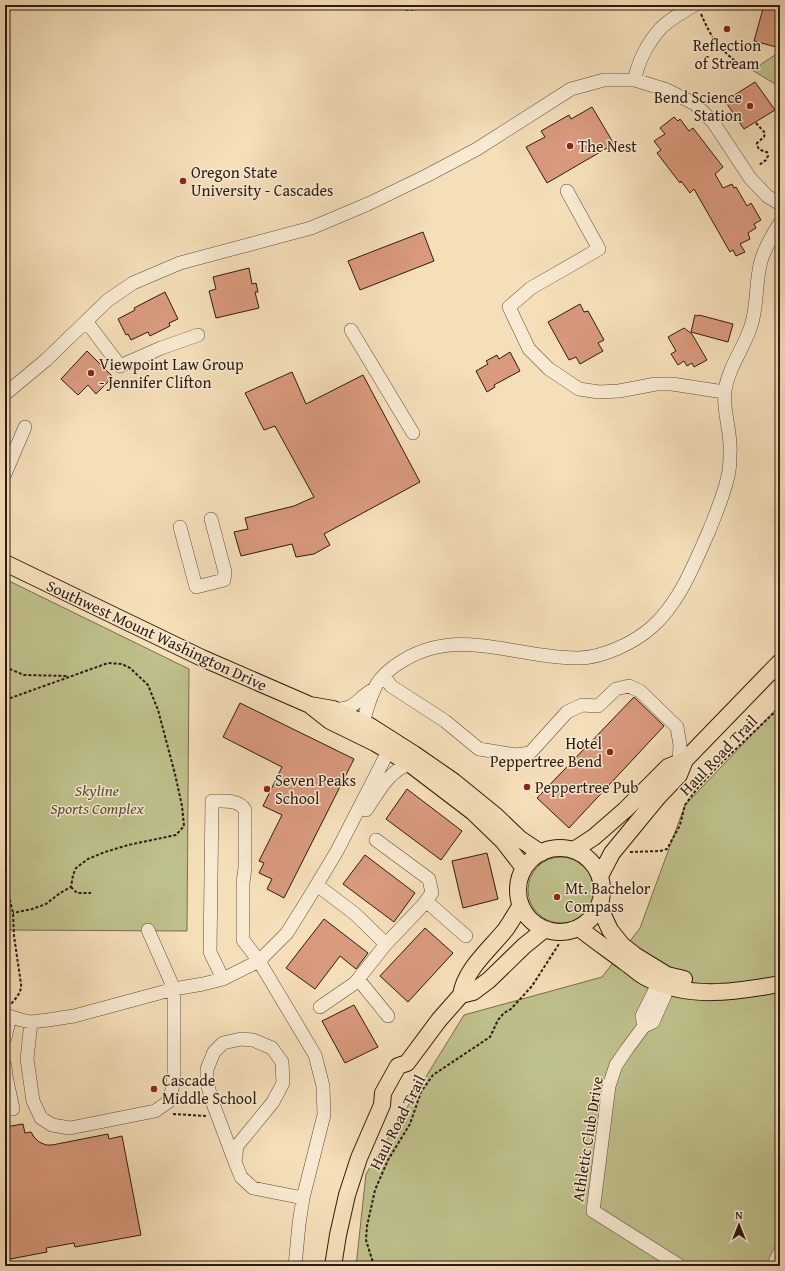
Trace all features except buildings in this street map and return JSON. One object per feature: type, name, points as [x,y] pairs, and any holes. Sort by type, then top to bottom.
[{"type":"main road","name":"Southwest Mount Washington Drive","points":[[5,563],[202,658],[310,705],[332,709],[363,723],[410,764],[473,812],[503,841],[524,868]]},
{"type":"main road","points":[[574,850],[594,837],[625,810],[668,767],[682,761],[780,662]]},
{"type":"main road","name":"Southwest Mount Washington Drive","points":[[310,705],[330,721],[375,743],[391,746],[453,781],[496,816],[520,839],[541,853]]},
{"type":"main road","points":[[600,876],[612,853],[658,797],[679,776],[682,761]]},
{"type":"main road","points":[[563,848],[574,850],[585,856],[594,865],[600,876],[602,896],[599,906],[588,922],[579,928],[568,932],[557,932],[546,929],[535,924],[527,916],[521,905],[518,893],[519,880],[524,868],[531,860],[541,853],[551,849],[563,848]]},
{"type":"main road","points":[[462,995],[463,985],[474,968],[484,953],[506,929],[521,905]]},
{"type":"main road","points":[[599,906],[610,930],[622,945],[636,956],[668,975],[696,982],[728,984],[751,982],[780,974]]},
{"type":"main road","points":[[579,928],[645,977],[662,984],[686,990],[719,993],[780,984]]},
{"type":"main road","points":[[333,1266],[347,1196],[359,1158],[382,1105],[392,1097],[408,1071],[407,1063],[439,1020],[462,995],[473,992],[489,980],[524,946],[546,929]]},
{"type":"street","points":[[635,80],[636,70],[643,56],[662,27],[698,9]]},
{"type":"street","points":[[5,394],[46,360],[108,300],[133,283],[180,263],[311,228],[368,204],[477,149],[571,89],[604,80],[635,80],[667,90],[694,104],[713,122],[750,178],[767,196],[780,204]]},
{"type":"street","points":[[567,191],[599,249],[531,288],[509,307],[529,349],[549,369],[579,389],[612,392],[656,384],[672,384],[724,392]]},
{"type":"street","points":[[363,723],[374,689],[384,676],[393,666],[430,648],[472,645],[557,657],[579,658],[617,649],[652,627],[669,609],[687,579],[718,507],[728,476],[731,450],[724,392],[755,314],[760,264],[766,247],[780,224]]},
{"type":"street","points":[[86,321],[120,366],[161,348],[198,335]]},
{"type":"street","points":[[351,330],[413,433]]},
{"type":"street","points":[[5,474],[25,427]]},
{"type":"street","points":[[180,527],[196,587],[224,580],[225,572],[211,519]]},
{"type":"street","points":[[384,676],[391,686],[444,721],[479,749],[516,755],[530,753],[567,712],[582,705],[598,706],[616,689],[629,686],[640,691],[676,727],[682,761]]},
{"type":"street","points":[[332,709],[341,709],[352,706],[364,694],[374,689]]},
{"type":"street","points":[[15,1016],[48,1020],[74,1016],[174,989],[203,984],[223,978],[259,961],[287,933],[317,885],[337,851],[391,746]]},
{"type":"street","points":[[337,851],[390,776],[403,766],[410,764]]},
{"type":"street","points":[[223,978],[210,952],[212,801],[238,803],[243,806],[245,810],[243,940],[259,961],[315,1055],[323,1086],[324,1115],[303,1198],[295,1266]]},
{"type":"street","points":[[320,1007],[358,979],[386,944],[432,893],[429,879],[376,840]]},
{"type":"street","points":[[317,885],[355,914],[386,944]]},
{"type":"street","points":[[426,901],[466,936]]},
{"type":"street","points":[[15,1016],[26,1059],[33,1102],[41,1118],[52,1125],[70,1128],[155,1112],[168,1102],[172,1090],[174,1076],[174,989],[148,930]]},
{"type":"street","points":[[358,979],[388,1016]]},
{"type":"street","name":"Athletic Club Drive","points":[[662,984],[665,995],[653,1022],[644,1026],[616,1066],[609,1086],[592,1211],[680,1266]]},
{"type":"street","points":[[5,1038],[15,1016]]},
{"type":"street","points":[[234,1162],[237,1146],[273,1102],[283,1083],[282,1062],[272,1048],[253,1040],[241,1039],[224,1043],[214,1052],[207,1069],[207,1082],[212,1102],[234,1162],[241,1177],[253,1188],[303,1198]]},
{"type":"street","points":[[5,1073],[13,1109]]},
{"type":"street","points":[[773,1266],[780,1252]]},
{"type":"path","points":[[376,5],[409,10],[448,5]]},
{"type":"path","points":[[698,9],[713,39],[725,53],[738,63]]},
{"type":"path","points":[[756,123],[765,133],[764,137],[757,143],[757,146],[761,150],[767,152],[768,156],[759,166]]},
{"type":"path","points":[[5,700],[108,663],[122,664],[130,668],[148,685],[158,710],[182,806],[184,826],[176,835],[128,845],[88,859],[76,868],[71,887]]},
{"type":"path","points":[[5,667],[24,675],[71,676]]},
{"type":"path","name":"Haul Road Trail","points":[[625,853],[660,851],[667,849],[680,826],[685,805],[696,790],[718,766],[780,707]]},
{"type":"path","points":[[5,880],[13,913],[14,936],[22,988],[18,995],[15,1016]]},
{"type":"path","points":[[71,887],[77,892],[91,893]]},
{"type":"path","points":[[13,913],[46,904],[60,893],[71,887]]},
{"type":"path","name":"Haul Road Trail","points":[[374,1266],[366,1240],[367,1226],[375,1190],[388,1160],[410,1124],[421,1092],[433,1075],[490,1036],[498,1020],[504,1013],[511,1009],[532,986],[558,944]]},
{"type":"path","points":[[188,1100],[203,1098]]},
{"type":"path","points":[[173,1114],[204,1115],[209,1117]]},
{"type":"green space","points":[[775,55],[780,56],[780,87],[752,70]]},
{"type":"green space","name":"Skyline Sports Complex","points":[[5,579],[189,669],[187,931],[5,930]]},
{"type":"green space","points":[[780,705],[780,1266],[356,1266],[366,1174],[464,1015],[602,977],[640,928],[685,805]]},
{"type":"green space","points":[[561,857],[574,860],[584,867],[591,877],[594,890],[591,903],[584,913],[574,920],[561,923],[548,920],[538,913],[531,903],[528,890],[531,877],[538,867],[548,860]]},
{"type":"place","name":"Reflection of Stream","points":[[727,29]]},
{"type":"place","name":"Bend Science Station","points":[[750,106]]},
{"type":"place","name":"The Nest","points":[[570,146]]},
{"type":"place","name":"Oregon State University - Cascades","points":[[183,181]]},
{"type":"place","name":"Viewpoint Law Group - Jennifer Clifton","points":[[91,373]]},
{"type":"place","name":"Hotel Peppertree Bend","points":[[610,752]]},
{"type":"place","name":"Peppertree Pub","points":[[527,787]]},
{"type":"place","name":"Seven Peaks School","points":[[267,789]]},
{"type":"place","name":"Mt. Bachelor Compass","points":[[557,897]]},
{"type":"place","name":"Cascade Middle School","points":[[154,1089]]}]
